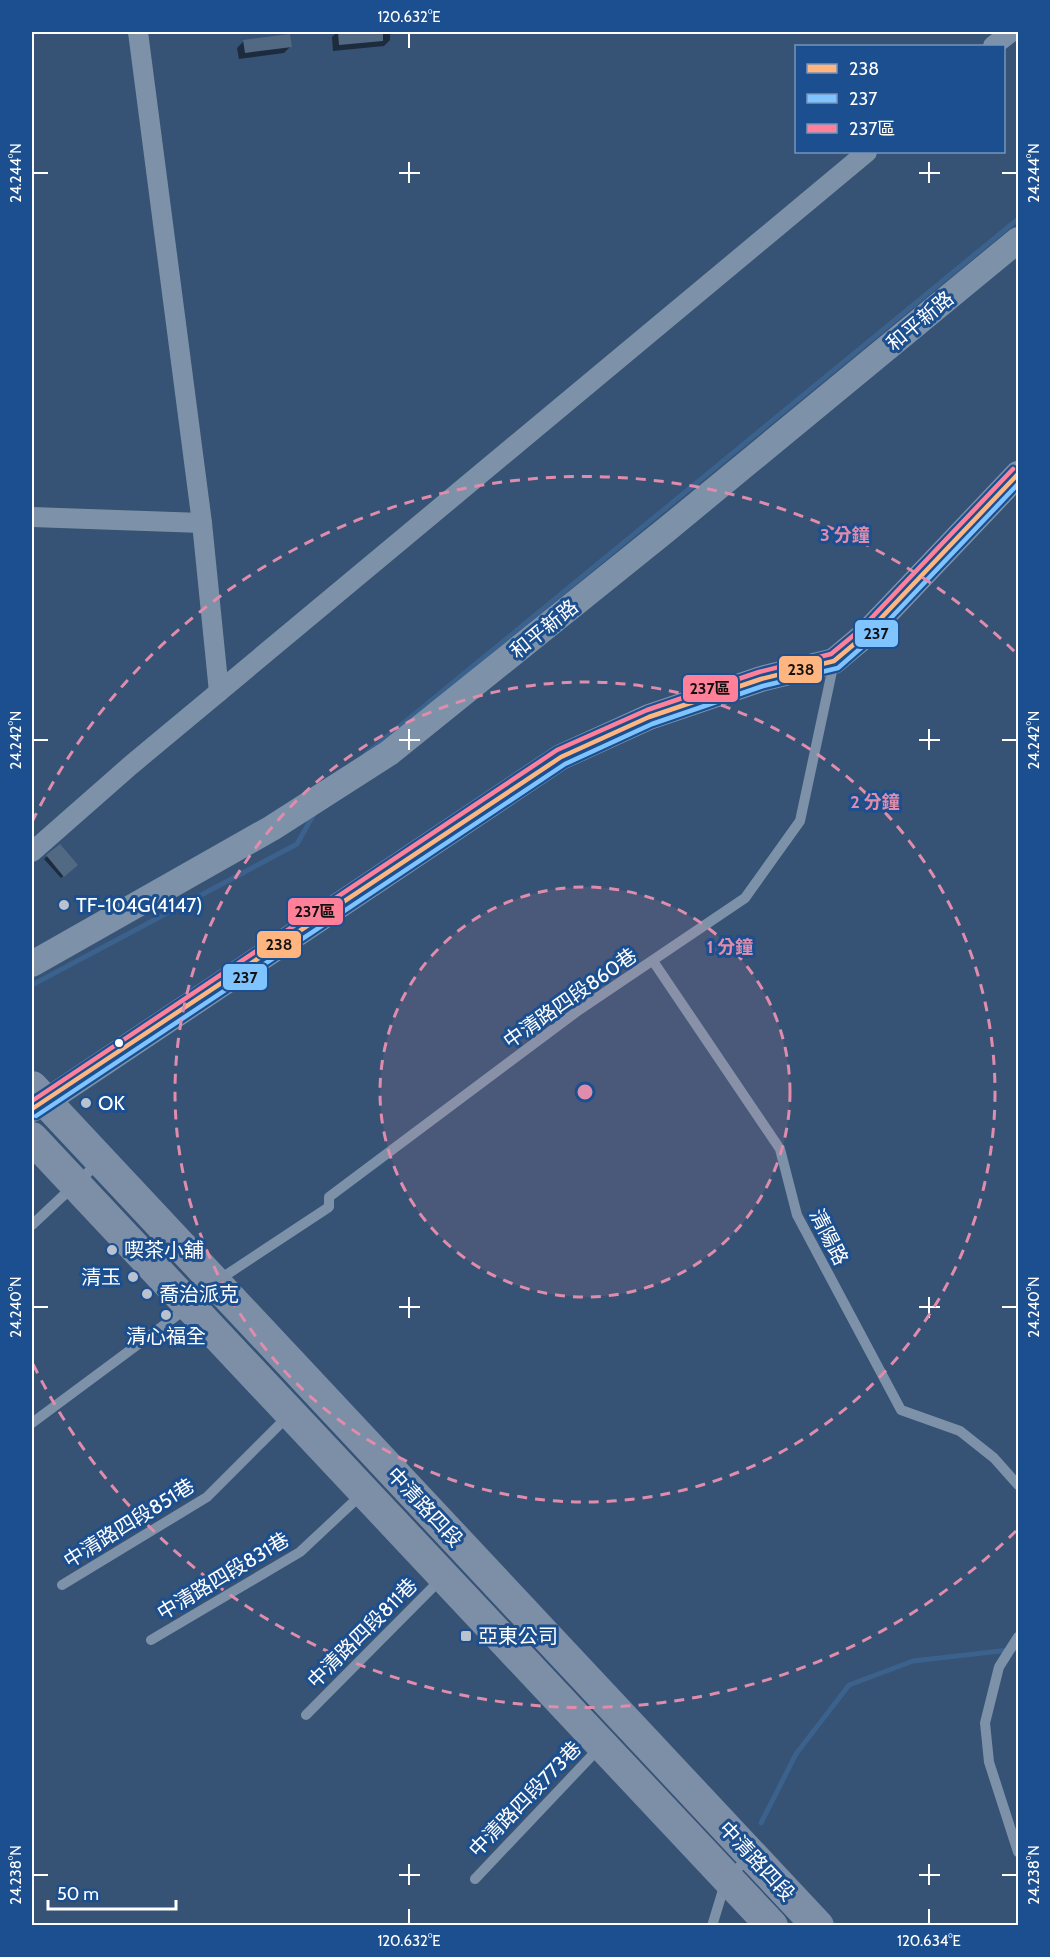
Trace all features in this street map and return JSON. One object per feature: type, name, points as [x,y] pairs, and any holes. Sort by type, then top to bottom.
[{"type":"main road","name":"中清路四段","points":[[36,1100],[51,1146],[75,1185],[772,1926]]},
{"type":"main road","name":"中清路四段","points":[[51,1146],[100,1161],[818,1926]]},
{"type":"main road","points":[[259,1380],[283,1355]]},
{"type":"street","points":[[138,32],[202,524],[219,692]]},
{"type":"street","points":[[994,45],[1011,32]]},
{"type":"street","points":[[32,852],[219,692],[866,153]]},
{"type":"street","name":"和平新路","points":[[32,964],[272,828],[389,753],[666,530],[1018,240]]},
{"type":"street","points":[[36,1100],[561,758],[649,717],[761,679],[834,661],[865,635],[1018,474]]},
{"type":"street","points":[[32,517],[202,524]]},
{"type":"lane","name":"中清路四段860巷","points":[[215,1282],[329,1207],[329,1197],[579,1011],[745,898],[800,821],[834,661]]},
{"type":"lane","name":"清陽路","points":[[653,961],[780,1149],[797,1215],[901,1410],[960,1431],[994,1458],[1018,1485]]},
{"type":"lane","points":[[32,1225],[100,1161]]},
{"type":"lane","points":[[32,1423],[190,1306]]},
{"type":"lane","name":"中清路四段851巷","points":[[62,1585],[207,1497],[290,1413]]},
{"type":"lane","name":"中清路四段831巷","points":[[151,1640],[300,1552],[364,1491]]},
{"type":"lane","name":"中清路四段811巷","points":[[306,1715],[444,1576]]},
{"type":"lane","points":[[1018,1637],[999,1667],[985,1723],[989,1762],[1016,1835],[1018,1852]]},
{"type":"lane","name":"中清路四段773巷","points":[[475,1878],[602,1745]]},
{"type":"lane","points":[[712,1926],[727,1877],[752,1856]]},
{"type":"building","points":[[338,32],[383,32],[383,41],[339,45]]},
{"type":"building","points":[[290,34],[292,47],[245,53],[243,40]]},
{"type":"building","points":[[60,844],[78,865],[64,877],[46,855]]},
{"type":"waterway","points":[[366,754],[1018,219]]},
{"type":"waterway","points":[[32,985],[297,844],[315,812]]},
{"type":"waterway","points":[[761,1823],[796,1754],[849,1685],[913,1661],[1018,1649]]},
{"type":"transit line","name":"237區","points":[[32,1101],[557,750],[647,710],[759,672],[831,654],[860,630],[1013,469]]},
{"type":"transit line","name":"238","points":[[32,1109],[561,757],[649,717],[761,679],[834,661],[865,635],[1018,474]]},
{"type":"transit line","name":"237","points":[[36,1116],[565,764],[652,724],[763,686],[838,668],[870,640],[1018,484]]},
{"type":"place","name":"TF-104G(4147)","points":[[64,905]]},
{"type":"place","name":"OK","points":[[86,1103]]},
{"type":"place","name":"喫茶小舖","points":[[112,1250]]},
{"type":"place","name":"清玉","points":[[133,1277]]},
{"type":"place","name":"喬治派克","points":[[147,1294]]},
{"type":"place","name":"清心福全","points":[[166,1315]]},
{"type":"place","name":"亞東公司","points":[[466,1636]]}]
